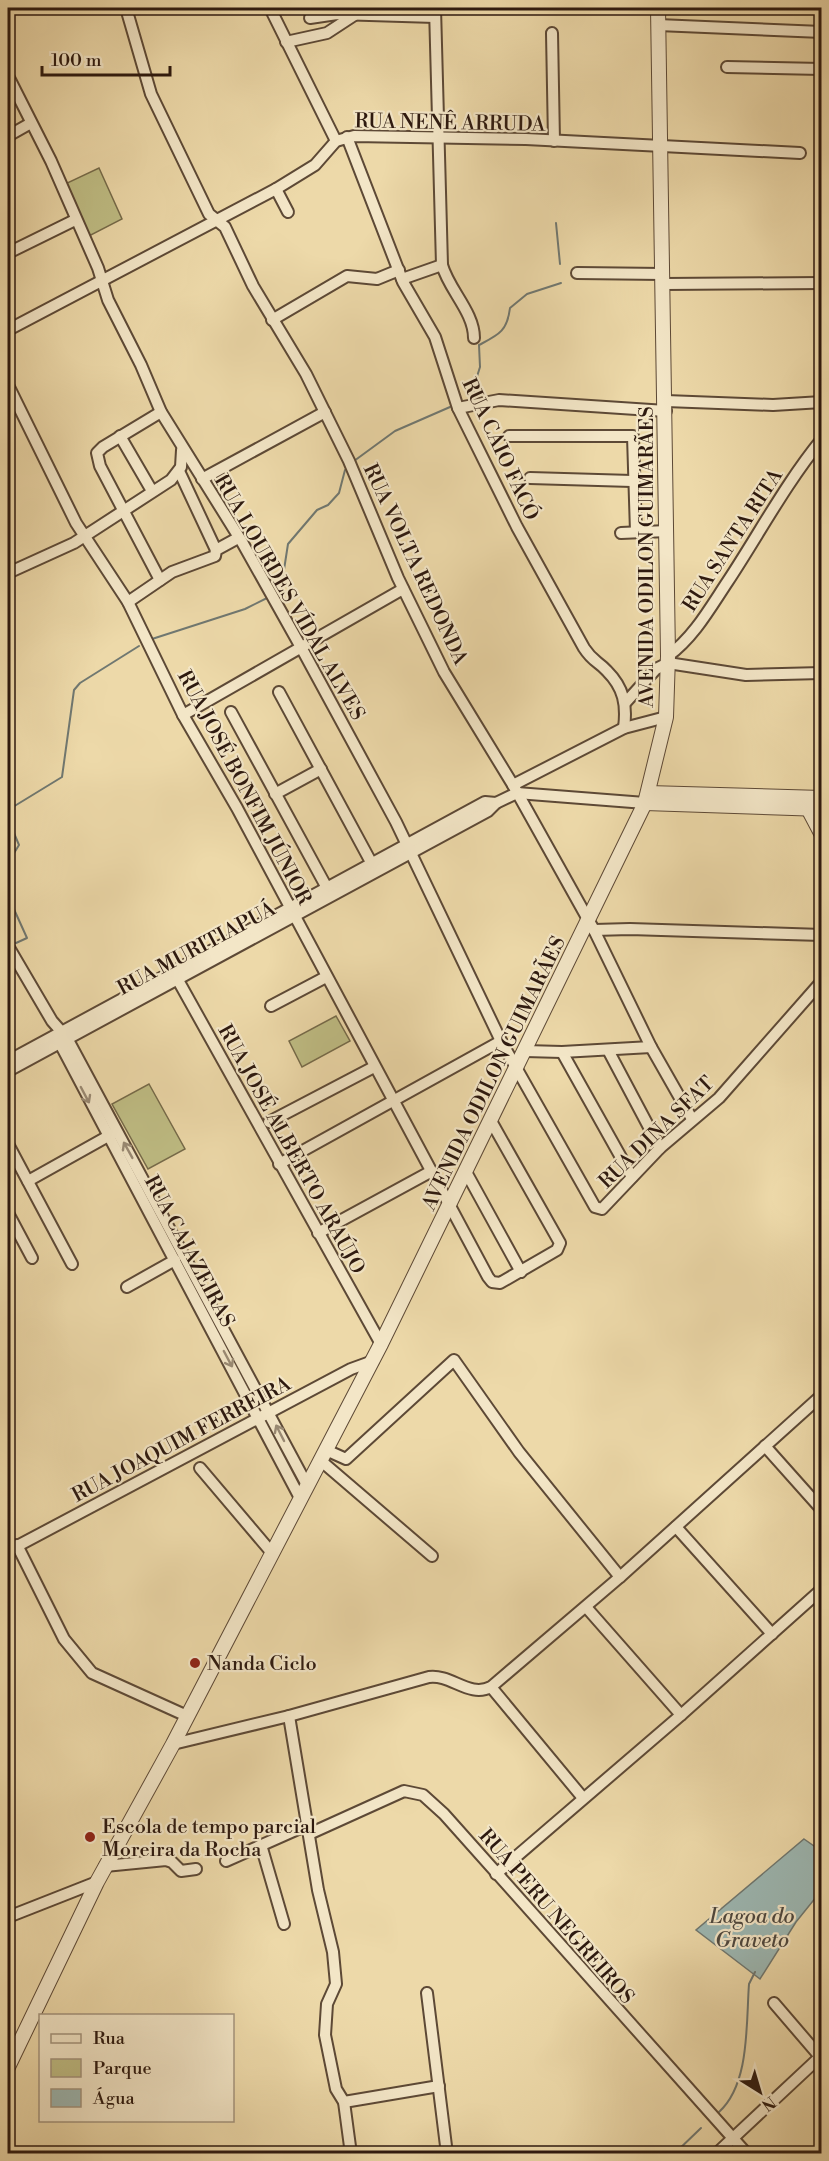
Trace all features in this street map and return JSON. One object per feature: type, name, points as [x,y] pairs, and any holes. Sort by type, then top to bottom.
[{"type":"street","name":"RUA VOLTA REDONDA","points":[[126,8],[151,94],[209,214],[218,218],[225,227],[272,320],[306,374],[349,461],[403,589],[462,705],[515,789],[591,925],[651,1047],[692,1119]]},
{"type":"street","points":[[270,8],[336,141]]},
{"type":"street","name":"AVENIDA ODILON GUIMARÃES","points":[[8,2067],[105,1866],[173,1744],[373,1361],[525,1051],[591,925],[647,798],[666,717],[668,659],[666,406],[658,8]]},
{"type":"street","points":[[310,18],[435,12],[436,136],[442,265],[449,284],[471,324],[474,338]]},
{"type":"street","points":[[286,42],[336,29],[356,14]]},
{"type":"street","points":[[658,25],[822,32]]},
{"type":"street","points":[[552,33],[554,141]]},
{"type":"street","points":[[728,67],[822,69]]},
{"type":"street","name":"RUA LOURDES VÍDAL ALVES","points":[[8,76],[51,161],[98,268],[100,280],[161,412],[302,649],[390,812],[501,1041],[517,1068]]},
{"type":"street","points":[[8,136],[31,123]]},
{"type":"street","name":"RUA NENÊ ARRUDA","points":[[8,330],[276,189],[315,165],[336,141],[347,138],[366,135],[436,136],[800,153]]},
{"type":"street","name":"RUA CAIO FACÓ","points":[[347,138],[401,274],[435,337],[458,408],[517,527],[579,638],[595,663],[609,672],[626,702]]},
{"type":"street","points":[[276,189],[288,212]]},
{"type":"street","points":[[8,254],[75,220]]},
{"type":"street","points":[[272,320],[347,276],[378,279],[442,265]]},
{"type":"street","points":[[577,273],[664,279],[822,283]]},
{"type":"street","name":"RUA JOSÉ BONFIM JÚNIOR","points":[[8,385],[76,523],[128,602],[183,715],[488,1276],[496,1283],[502,1283],[521,1272]]},
{"type":"street","points":[[458,408],[499,400],[666,406],[822,402]]},
{"type":"street","points":[[160,580],[98,459],[99,449],[161,412]]},
{"type":"street","points":[[202,479],[325,412]]},
{"type":"street","points":[[120,436],[152,491]]},
{"type":"street","points":[[509,436],[633,436],[632,481],[636,532]]},
{"type":"street","name":"RUA SANTA RITA","points":[[668,659],[684,644],[703,620],[780,497],[822,439]]},
{"type":"street","points":[[128,602],[181,568],[215,556],[216,550],[179,471],[182,450]]},
{"type":"street","points":[[8,573],[86,536],[171,480],[179,471]]},
{"type":"street","points":[[530,478],[632,481]]},
{"type":"street","points":[[621,533],[667,531]]},
{"type":"street","points":[[216,550],[238,538]]},
{"type":"street","points":[[183,715],[302,649],[403,589]]},
{"type":"street","points":[[624,728],[626,702],[668,659],[746,675],[822,673]]},
{"type":"street","points":[[279,692],[372,864]]},
{"type":"street","points":[[231,712],[327,888]]},
{"type":"street","name":"RUA MURITIAPUÁ","points":[[8,1061],[60,1036],[408,850],[488,811],[515,789],[624,728],[666,717]]},
{"type":"street","points":[[275,794],[321,769]]},
{"type":"street","points":[[515,789],[647,798],[820,802]]},
{"type":"street","points":[[804,802],[822,835]]},
{"type":"street","name":"RUA MURITIAPUÁ","points":[[292,912],[327,888],[372,864],[408,850]]},
{"type":"street","points":[[591,925],[630,929],[822,935]]},
{"type":"street","name":"RUA CAJAZEIRAS","points":[[8,946],[60,1036],[107,1136],[264,1416]]},
{"type":"street","name":"RUA JOSÉ ALBERTO ARAÚJO","points":[[175,975],[381,1344]]},
{"type":"street","points":[[271,1006],[326,977]]},
{"type":"street","name":"RUA DINA SFAT","points":[[517,1068],[595,1207],[602,1209],[660,1148],[719,1098],[822,981]]},
{"type":"street","name":"RUA MURITIAPUÁ","points":[[8,1071],[60,1036]]},
{"type":"street","name":"RUA CAJAZEIRAS","points":[[60,1036],[117,1130],[303,1492]]},
{"type":"street","points":[[279,1164],[393,1103],[501,1041]]},
{"type":"street","points":[[525,1051],[562,1052],[651,1047]]},
{"type":"street","points":[[608,1050],[660,1148]]},
{"type":"street","points":[[562,1052],[632,1177]]},
{"type":"street","points":[[269,1122],[374,1067]]},
{"type":"street","points":[[466,1172],[521,1272],[557,1250],[559,1240],[491,1121]]},
{"type":"street","points":[[28,1181],[117,1130]]},
{"type":"street","points":[[8,1144],[72,1264]]},
{"type":"street","points":[[318,1233],[430,1172]]},
{"type":"street","points":[[8,1213],[32,1258]]},
{"type":"street","points":[[127,1287],[175,1260]]},
{"type":"street","points":[[323,1455],[346,1459],[454,1360],[519,1452],[620,1577]]},
{"type":"street","name":"RUA JOAQUIM FERREIRA","points":[[12,1548],[351,1369],[373,1361]]},
{"type":"street","points":[[173,1744],[290,1716],[435,1676],[474,1690],[491,1687],[586,1607],[822,1395]]},
{"type":"street","points":[[765,1446],[822,1510]]},
{"type":"street","points":[[323,1455],[432,1556]]},
{"type":"street","points":[[200,1468],[272,1553]]},
{"type":"street","points":[[676,1527],[772,1634]]},
{"type":"street","points":[[12,1548],[64,1639],[87,1668],[99,1678],[187,1716]]},
{"type":"street","points":[[496,1874],[681,1715],[822,1589]]},
{"type":"street","points":[[586,1607],[681,1715]]},
{"type":"street","points":[[491,1687],[583,1798]]},
{"type":"street","points":[[290,1716],[318,1890],[333,1952],[336,1984],[327,2004],[325,2035],[336,2090],[344,2102],[351,2154]]},
{"type":"street","name":"RUA PERU NEGREIROS","points":[[308,1829],[398,1794],[412,1791],[423,1795],[444,1814],[747,2154]]},
{"type":"street","points":[[226,1861],[261,1845],[308,1829]]},
{"type":"street","points":[[261,1845],[284,1924]]},
{"type":"street","points":[[105,1866],[166,1860],[172,1862],[181,1871],[196,1869]]},
{"type":"street","points":[[8,1917],[97,1882]]},
{"type":"street","points":[[427,1993],[447,2154]]},
{"type":"street","points":[[716,2154],[821,2057],[774,2003]]},
{"type":"street","points":[[344,2102],[439,2086]]},
{"type":"green space","points":[[99,168],[122,219],[87,237],[65,184]]},
{"type":"green space","points":[[336,1016],[350,1041],[302,1067],[289,1041]]},
{"type":"green space","points":[[149,1084],[185,1149],[148,1169],[112,1104]]},
{"type":"water","name":"Lagoa do Graveto","points":[[804,1839],[821,1851],[821,1891],[796,1922],[760,1979],[696,1930]]},
{"type":"waterway","points":[[556,223],[560,264]]},
{"type":"waterway","points":[[474,401],[474,386],[480,367],[479,345],[504,328],[510,308],[527,294],[561,283]]},
{"type":"waterway","points":[[354,461],[395,431],[450,407]]},
{"type":"waterway","points":[[275,593],[281,589],[288,544],[317,510],[328,505],[339,493],[345,470]]},
{"type":"waterway","points":[[152,639],[245,609],[269,597]]},
{"type":"waterway","points":[[8,810],[62,777],[74,690],[80,683],[139,646]]},
{"type":"waterway","points":[[8,819],[19,845],[8,863]]},
{"type":"waterway","points":[[8,896],[27,938],[16,943]]},
{"type":"waterway","points":[[719,2112],[729,2100],[741,2070],[749,1984],[755,1972]]},
{"type":"waterway","points":[[674,2154],[701,2128]]},
{"type":"place","name":"Nanda Ciclo","points":[[195,1663]]},
{"type":"place","name":"Escola de tempo parcial Moreira da Rocha","points":[[90,1837]]}]
